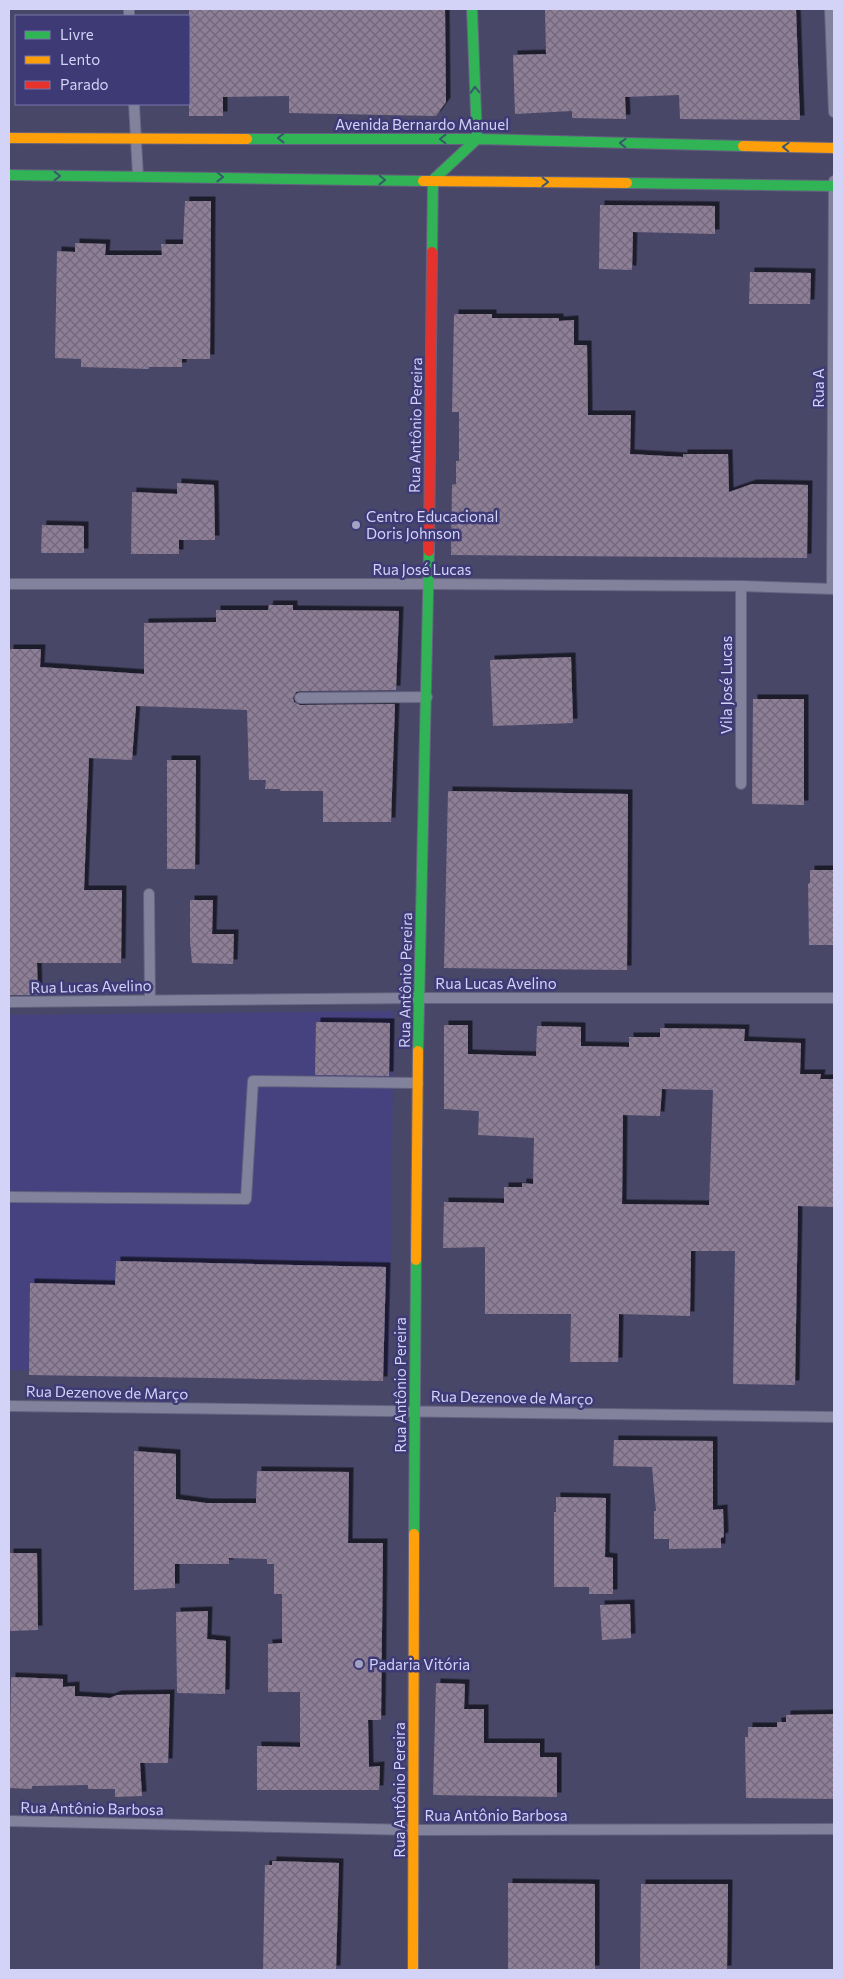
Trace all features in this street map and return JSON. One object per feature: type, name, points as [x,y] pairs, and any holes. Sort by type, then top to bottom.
[{"type":"street","points":[[434,180],[477,139],[472,9]]},
{"type":"street","points":[[830,9],[834,112]]},
{"type":"street","points":[[134,105],[138,176]]},
{"type":"street","name":"Avenida Bernardo Manuel","points":[[9,138],[477,139],[834,148]]},
{"type":"street","points":[[9,175],[834,186]]},
{"type":"street","name":"Rua Antônio Pereira","points":[[413,1970],[414,1410],[418,998],[427,697],[434,180]]},
{"type":"street","name":"Rua A","points":[[833,589],[834,181]]},
{"type":"street","name":"Rua José Lucas","points":[[9,584],[428,584],[741,586],[833,589]]},
{"type":"street","name":"Vila José Lucas","points":[[741,586],[741,784]]},
{"type":"street","points":[[300,698],[427,697]]},
{"type":"street","points":[[149,894],[150,1000]]},
{"type":"street","name":"Rua Lucas Avelino","points":[[9,1002],[418,998],[834,998]]},
{"type":"street","points":[[9,1197],[246,1199],[253,1082],[418,1083]]},
{"type":"street","name":"Rua Dezenove de Março","points":[[9,1406],[834,1417]]},
{"type":"street","name":"Rua Antônio Barbosa","points":[[9,1821],[414,1830],[834,1829]]},
{"type":"shaded area","points":[[394,1011],[389,1374],[9,1370],[9,1015]]},
{"type":"building","points":[[189,9],[445,9],[446,102],[436,116],[289,113],[289,96],[223,97],[223,116],[189,116]]},
{"type":"building","points":[[545,9],[796,9],[800,120],[680,119],[679,95],[625,97],[626,119],[572,118],[572,111],[515,114],[513,55],[546,54]]},
{"type":"building","points":[[185,201],[211,201],[210,359],[182,359],[182,367],[149,367],[149,369],[81,367],[81,359],[55,358],[57,251],[75,252],[75,243],[106,244],[105,255],[162,255],[161,244],[183,244]]},
{"type":"building","points":[[600,205],[715,206],[715,234],[633,232],[632,270],[599,269]]},
{"type":"building","points":[[750,272],[811,273],[810,304],[749,304]]},
{"type":"building","points":[[454,314],[492,314],[492,318],[559,318],[559,321],[574,320],[574,345],[587,345],[588,415],[631,415],[630,454],[683,457],[683,454],[728,454],[729,492],[752,484],[808,485],[807,558],[451,555],[452,485],[456,484],[456,461],[459,461],[459,412],[452,412]]},
{"type":"building","points":[[177,483],[214,485],[215,540],[179,540],[179,554],[131,554],[132,492],[177,494]]},
{"type":"building","points":[[42,525],[84,526],[84,553],[41,553]]},
{"type":"building","points":[[269,605],[293,605],[293,610],[399,611],[396,690],[300,691],[296,692],[293,698],[294,702],[300,705],[395,704],[391,822],[323,822],[323,791],[265,789],[266,780],[249,780],[247,710],[136,706],[132,760],[89,758],[84,890],[122,890],[121,963],[37,963],[38,995],[9,995],[9,649],[41,649],[40,667],[144,674],[144,623],[216,622],[216,610],[268,610]]},
{"type":"building","points":[[571,657],[573,723],[493,726],[490,660]]},
{"type":"building","points":[[753,699],[804,699],[804,805],[752,804]]},
{"type":"building","points":[[167,760],[196,760],[195,869],[167,869]]},
{"type":"building","points":[[448,791],[628,794],[627,970],[444,968]]},
{"type":"building","points":[[810,870],[834,870],[834,945],[809,945],[808,884],[810,883]]},
{"type":"building","points":[[190,900],[213,900],[212,934],[234,934],[233,964],[192,963]]},
{"type":"building","points":[[316,1022],[390,1023],[389,1076],[315,1075]]},
{"type":"building","points":[[444,1025],[468,1025],[468,1054],[536,1056],[537,1026],[581,1027],[581,1046],[629,1047],[629,1037],[660,1037],[660,1028],[745,1029],[744,1041],[801,1043],[800,1074],[821,1074],[820,1079],[834,1079],[834,1207],[798,1206],[795,1385],[733,1384],[735,1251],[691,1251],[690,1316],[619,1314],[618,1362],[570,1362],[571,1314],[485,1314],[485,1247],[443,1248],[444,1202],[504,1203],[504,1187],[522,1187],[522,1183],[533,1184],[534,1138],[478,1135],[479,1111],[444,1109]],"holes":[[[662,1089],[713,1090],[709,1205],[622,1204],[623,1115],[660,1116]]]},
{"type":"building","points":[[116,1261],[386,1267],[383,1381],[29,1375],[30,1283],[115,1285]]},
{"type":"building","points":[[614,1440],[713,1441],[713,1510],[723,1509],[724,1537],[721,1538],[721,1548],[669,1549],[669,1539],[654,1539],[654,1511],[656,1511],[652,1467],[613,1466]]},
{"type":"building","points":[[134,1451],[176,1454],[176,1499],[206,1503],[256,1503],[257,1471],[349,1472],[348,1543],[383,1543],[381,1720],[368,1720],[369,1767],[380,1766],[379,1790],[257,1790],[257,1746],[300,1747],[300,1692],[268,1692],[268,1644],[282,1643],[282,1594],[274,1594],[274,1564],[267,1564],[267,1559],[229,1558],[229,1564],[175,1564],[175,1588],[134,1590]]},
{"type":"building","points":[[556,1497],[606,1498],[605,1557],[613,1558],[613,1594],[589,1594],[589,1587],[554,1587],[554,1512],[556,1512]]},
{"type":"building","points":[[9,1553],[37,1553],[38,1630],[9,1631]]},
{"type":"building","points":[[630,1604],[631,1638],[602,1640],[600,1605]]},
{"type":"building","points":[[208,1611],[207,1639],[226,1641],[225,1694],[177,1693],[176,1612]]},
{"type":"building","points":[[11,1677],[63,1679],[63,1687],[75,1686],[75,1696],[110,1698],[117,1695],[170,1694],[168,1763],[140,1763],[142,1796],[115,1797],[115,1789],[88,1789],[88,1785],[32,1786],[32,1789],[9,1788]]},
{"type":"building","points":[[436,1683],[465,1684],[464,1709],[484,1709],[484,1743],[540,1743],[540,1757],[557,1757],[557,1797],[433,1795]]},
{"type":"building","points":[[834,1714],[834,1799],[746,1798],[745,1737],[748,1737],[748,1727],[777,1727],[777,1722],[786,1722],[786,1715]]},
{"type":"building","points":[[272,1861],[339,1863],[336,1970],[263,1970],[265,1865],[272,1865]]},
{"type":"building","points":[[508,1883],[595,1884],[595,1970],[508,1970]]},
{"type":"building","points":[[641,1884],[728,1884],[727,1970],[640,1970]]},
{"type":"traffic: fast","points":[[432,252],[433,180],[477,139],[472,9]]},
{"type":"traffic: fast","points":[[247,139],[477,139],[743,146]]},
{"type":"traffic: fast","points":[[9,175],[423,181]]},
{"type":"traffic: fast","points":[[627,183],[834,186]]},
{"type":"traffic: fast","points":[[418,1051],[429,551]]},
{"type":"traffic: fast","points":[[414,1534],[416,1260]]},
{"type":"traffic: slow","points":[[9,138],[247,139]]},
{"type":"traffic: slow","points":[[743,146],[834,148]]},
{"type":"traffic: slow","points":[[423,181],[627,183]]},
{"type":"traffic: slow","points":[[416,1260],[418,1051]]},
{"type":"traffic: slow","points":[[413,1970],[414,1534]]},
{"type":"traffic: jam","points":[[429,551],[432,252]]},
{"type":"place","name":"Centro Educacional Doris Johnson","points":[[356,525]]},
{"type":"place","name":"Padaria Vitória","points":[[359,1664]]}]
